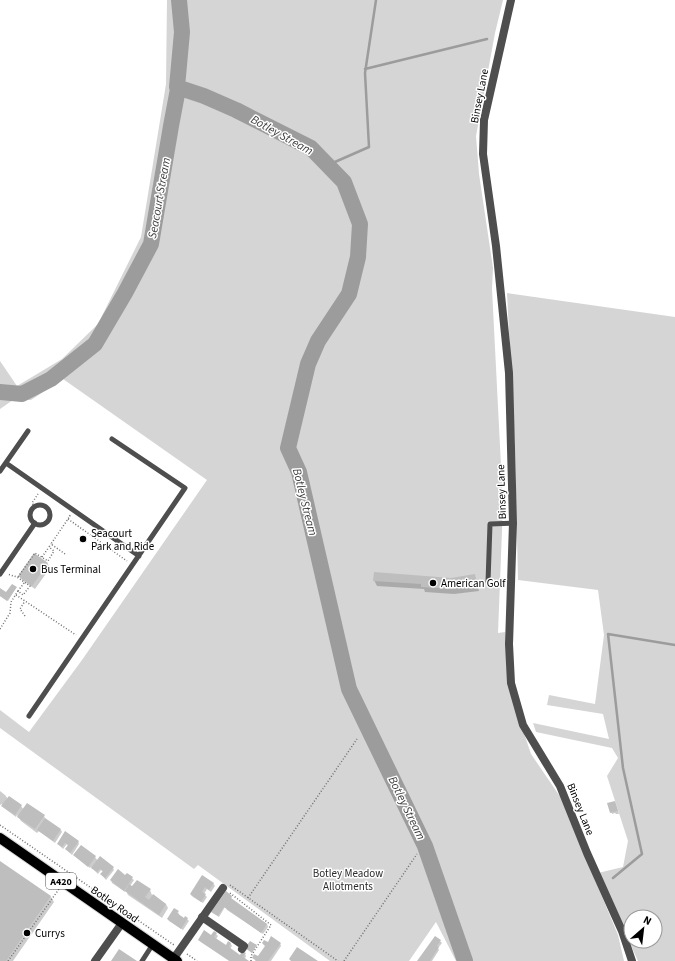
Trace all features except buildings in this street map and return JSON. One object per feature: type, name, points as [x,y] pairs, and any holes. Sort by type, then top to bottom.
[{"type":"main road","name":"Botley Road","points":[[0,838],[176,960]]},
{"type":"street","name":"Binsey Lane","points":[[511,0],[484,120],[482,154],[496,246],[509,373],[513,523],[509,644],[511,683],[523,725],[560,786],[590,860],[622,931],[632,961]]},
{"type":"street","points":[[176,960],[202,917],[223,888]]},
{"type":"street","points":[[202,917],[244,946],[242,949]]},
{"type":"street","points":[[95,961],[122,923]]},
{"type":"lane","points":[[0,471],[28,431]]},
{"type":"lane","points":[[29,716],[185,488],[112,439]]},
{"type":"lane","points":[[6,462],[139,556]]},
{"type":"lane","points":[[43,506],[48,509],[50,515],[46,522],[41,525],[35,523],[30,515],[32,509],[43,506]]},
{"type":"lane","points":[[1,573],[35,523]]},
{"type":"lane","points":[[488,582],[490,524],[513,523]]},
{"type":"lane","points":[[142,961],[153,944]]},
{"type":"path","points":[[35,507],[32,503],[38,494]]},
{"type":"path","points":[[42,557],[68,519],[132,565]]},
{"type":"path","points":[[51,544],[65,554]]},
{"type":"path","points":[[17,577],[35,552],[48,561],[54,552],[48,547]]},
{"type":"path","points":[[1,573],[17,577],[30,586],[23,595],[18,591]]},
{"type":"path","points":[[0,629],[10,613],[11,602],[25,582]]},
{"type":"path","points":[[16,595],[82,639]]},
{"type":"path","points":[[25,601],[20,609],[25,616]]},
{"type":"path","points":[[248,898],[357,739]]},
{"type":"path","points":[[0,825],[169,941]]},
{"type":"path","points":[[344,961],[417,854]]},
{"type":"path","points":[[251,961],[251,956],[271,925],[223,888],[226,883],[338,961]]},
{"type":"path","points":[[8,961],[59,888]]},
{"type":"path","points":[[242,949],[251,956]]},
{"type":"path","points":[[185,953],[197,961]]},
{"type":"green space","name":"Botley Meadow Allotments","points":[[167,0],[503,0],[495,33],[476,136],[479,174],[493,268],[492,289],[503,505],[498,633],[505,632],[509,689],[531,754],[561,798],[618,935],[624,961],[456,961],[436,922],[409,961],[330,961],[198,865],[194,869],[0,728],[0,710],[29,732],[82,660],[207,480],[63,379],[31,400],[13,400],[0,409],[0,361],[17,386],[62,359],[98,324],[141,237],[166,84]]},
{"type":"green space","points":[[507,293],[675,317],[675,961],[638,961],[633,949],[663,949],[663,909],[623,909],[623,928],[598,873],[623,867],[628,841],[607,776],[618,758],[612,748],[536,732],[533,723],[609,739],[603,714],[547,705],[549,695],[595,704],[604,635],[598,590],[518,580],[515,448]]},
{"type":"waterway","name":"Seacourt Stream","points":[[0,392],[22,394],[51,379],[95,344],[125,293],[151,244],[178,89],[182,32],[179,0]]},
{"type":"waterway","points":[[328,165],[369,147],[365,73],[376,0]]},
{"type":"waterway","points":[[365,69],[487,39]]},
{"type":"waterway","name":"Botley Stream","points":[[177,87],[204,96],[236,110],[311,148],[344,182],[360,224],[358,257],[349,294],[318,341],[308,364],[288,448],[299,472],[349,689],[425,846],[465,961]]},
{"type":"waterway","points":[[613,878],[642,854],[623,768],[608,634],[675,645]]},
{"type":"place","name":"Seacourt Park and Ride","points":[[83,539]]},
{"type":"place","name":"Bus Terminal","points":[[33,569]]},
{"type":"place","name":"American Golf","points":[[433,583]]},
{"type":"place","name":"Currys","points":[[27,933]]}]
